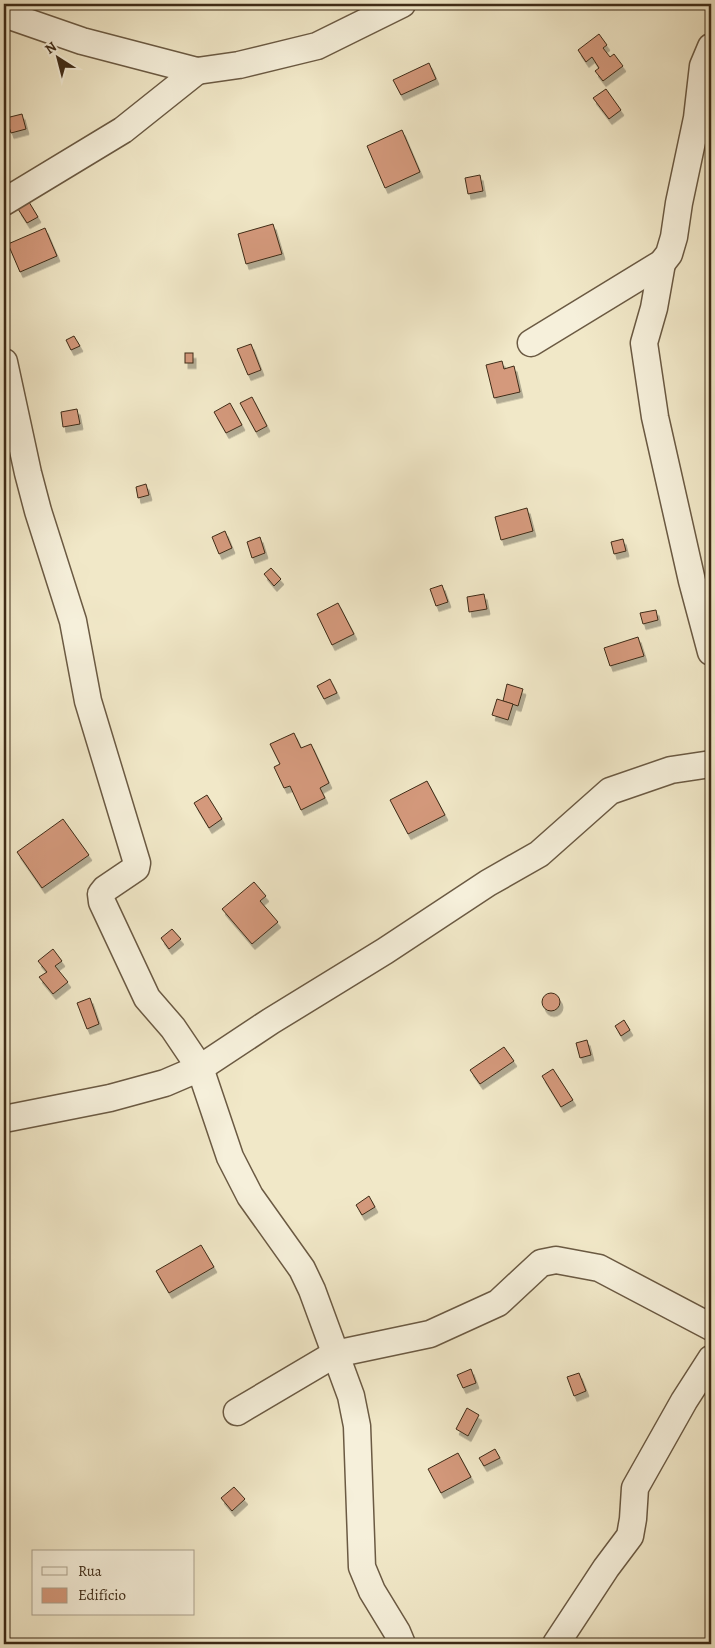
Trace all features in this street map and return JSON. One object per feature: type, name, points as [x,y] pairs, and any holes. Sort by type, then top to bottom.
[{"type":"street","points":[[4,14],[82,41],[197,71],[239,65],[317,46],[402,4]]},
{"type":"street","points":[[531,343],[662,263],[669,254],[697,118],[703,66],[711,47]]},
{"type":"street","points":[[4,202],[123,130],[197,71]]},
{"type":"street","points":[[662,263],[654,308],[644,343],[655,417],[692,582],[711,652]]},
{"type":"street","points":[[4,362],[38,511],[74,621],[88,702],[137,863],[136,868],[105,889],[101,894],[102,902],[147,998],[173,1028],[200,1068],[230,1157],[250,1196],[302,1270],[312,1290],[351,1396],[357,1426],[362,1567],[372,1591],[397,1632],[402,1644]]},
{"type":"street","points":[[4,1119],[110,1098],[165,1083],[200,1068],[271,1021],[385,951],[488,883],[539,854],[610,791],[671,770],[711,764]]},
{"type":"street","points":[[237,1412],[335,1354],[430,1334],[498,1303],[541,1263],[556,1260],[599,1268],[711,1326]]},
{"type":"street","points":[[556,1644],[606,1568],[630,1536],[635,1488],[674,1418],[711,1359]]},
{"type":"building","points":[[599,34],[607,45],[603,48],[610,57],[614,54],[623,66],[603,81],[595,71],[599,68],[592,57],[586,62],[578,50]]},
{"type":"building","points":[[429,63],[436,79],[401,95],[393,80]]},
{"type":"building","points":[[606,89],[621,110],[609,119],[593,98]]},
{"type":"building","points":[[22,114],[26,129],[11,133],[6,118]]},
{"type":"building","points":[[402,130],[420,172],[385,188],[367,146]]},
{"type":"building","points":[[480,175],[483,191],[468,194],[465,178]]},
{"type":"building","points":[[29,202],[38,217],[27,223],[18,209]]},
{"type":"building","points":[[273,224],[282,254],[246,264],[238,234]]},
{"type":"building","points":[[45,228],[57,256],[20,272],[8,244]]},
{"type":"building","points":[[74,336],[80,346],[71,350],[66,340]]},
{"type":"building","points":[[251,344],[261,370],[248,375],[237,349]]},
{"type":"building","points":[[185,353],[193,353],[193,363],[185,363]]},
{"type":"building","points":[[502,361],[504,369],[514,366],[520,392],[494,398],[486,365]]},
{"type":"building","points":[[252,397],[267,426],[256,432],[240,403]]},
{"type":"building","points":[[230,403],[242,425],[226,433],[214,412]]},
{"type":"building","points":[[77,409],[80,424],[63,427],[61,412]]},
{"type":"building","points":[[146,484],[149,495],[138,498],[136,487]]},
{"type":"building","points":[[527,508],[533,531],[501,540],[495,517]]},
{"type":"building","points":[[225,531],[232,548],[219,554],[212,537]]},
{"type":"building","points":[[260,537],[265,553],[252,558],[247,542]]},
{"type":"building","points":[[623,539],[626,551],[614,554],[611,542]]},
{"type":"building","points":[[271,568],[281,579],[274,586],[264,574]]},
{"type":"building","points":[[442,585],[448,602],[436,606],[430,589]]},
{"type":"building","points":[[484,594],[487,609],[469,612],[467,597]]},
{"type":"building","points":[[338,603],[354,634],[332,645],[317,614]]},
{"type":"building","points":[[656,610],[658,620],[643,624],[640,613]]},
{"type":"building","points":[[638,637],[644,656],[610,666],[604,648]]},
{"type":"building","points":[[330,679],[337,693],[324,699],[317,686]]},
{"type":"building","points":[[507,684],[523,689],[518,706],[503,701]]},
{"type":"building","points":[[497,699],[513,704],[508,720],[492,715]]},
{"type":"building","points":[[294,733],[301,748],[311,744],[329,783],[320,788],[325,798],[301,810],[290,786],[284,788],[274,767],[280,764],[270,744]]},
{"type":"building","points":[[427,781],[445,815],[408,834],[390,800]]},
{"type":"building","points":[[207,795],[222,819],[209,828],[194,803]]},
{"type":"building","points":[[63,819],[89,855],[42,888],[17,852]]},
{"type":"building","points":[[254,882],[266,896],[260,901],[278,922],[252,944],[222,909]]},
{"type":"building","points":[[172,929],[181,939],[169,949],[161,938]]},
{"type":"building","points":[[53,949],[62,961],[55,966],[68,982],[53,994],[39,977],[47,972],[38,961]]},
{"type":"building","points":[[551,993],[557,996],[560,1002],[557,1008],[551,1011],[545,1008],[542,1002],[545,996]]},
{"type":"building","points":[[90,998],[99,1024],[87,1029],[77,1003]]},
{"type":"building","points":[[624,1020],[630,1030],[621,1036],[615,1026]]},
{"type":"building","points":[[587,1040],[591,1055],[580,1058],[576,1043]]},
{"type":"building","points":[[504,1047],[514,1061],[480,1084],[470,1070]]},
{"type":"building","points":[[553,1069],[573,1100],[561,1107],[542,1076]]},
{"type":"building","points":[[369,1196],[375,1207],[362,1215],[356,1205]]},
{"type":"building","points":[[201,1245],[214,1267],[169,1293],[156,1271]]},
{"type":"building","points":[[471,1369],[476,1383],[463,1388],[457,1375]]},
{"type":"building","points":[[579,1373],[586,1391],[574,1396],[567,1377]]},
{"type":"building","points":[[467,1408],[479,1415],[468,1436],[456,1429]]},
{"type":"building","points":[[495,1449],[500,1458],[484,1466],[479,1458]]},
{"type":"building","points":[[458,1453],[471,1477],[441,1493],[428,1469]]},
{"type":"building","points":[[234,1487],[245,1499],[232,1511],[221,1498]]}]
